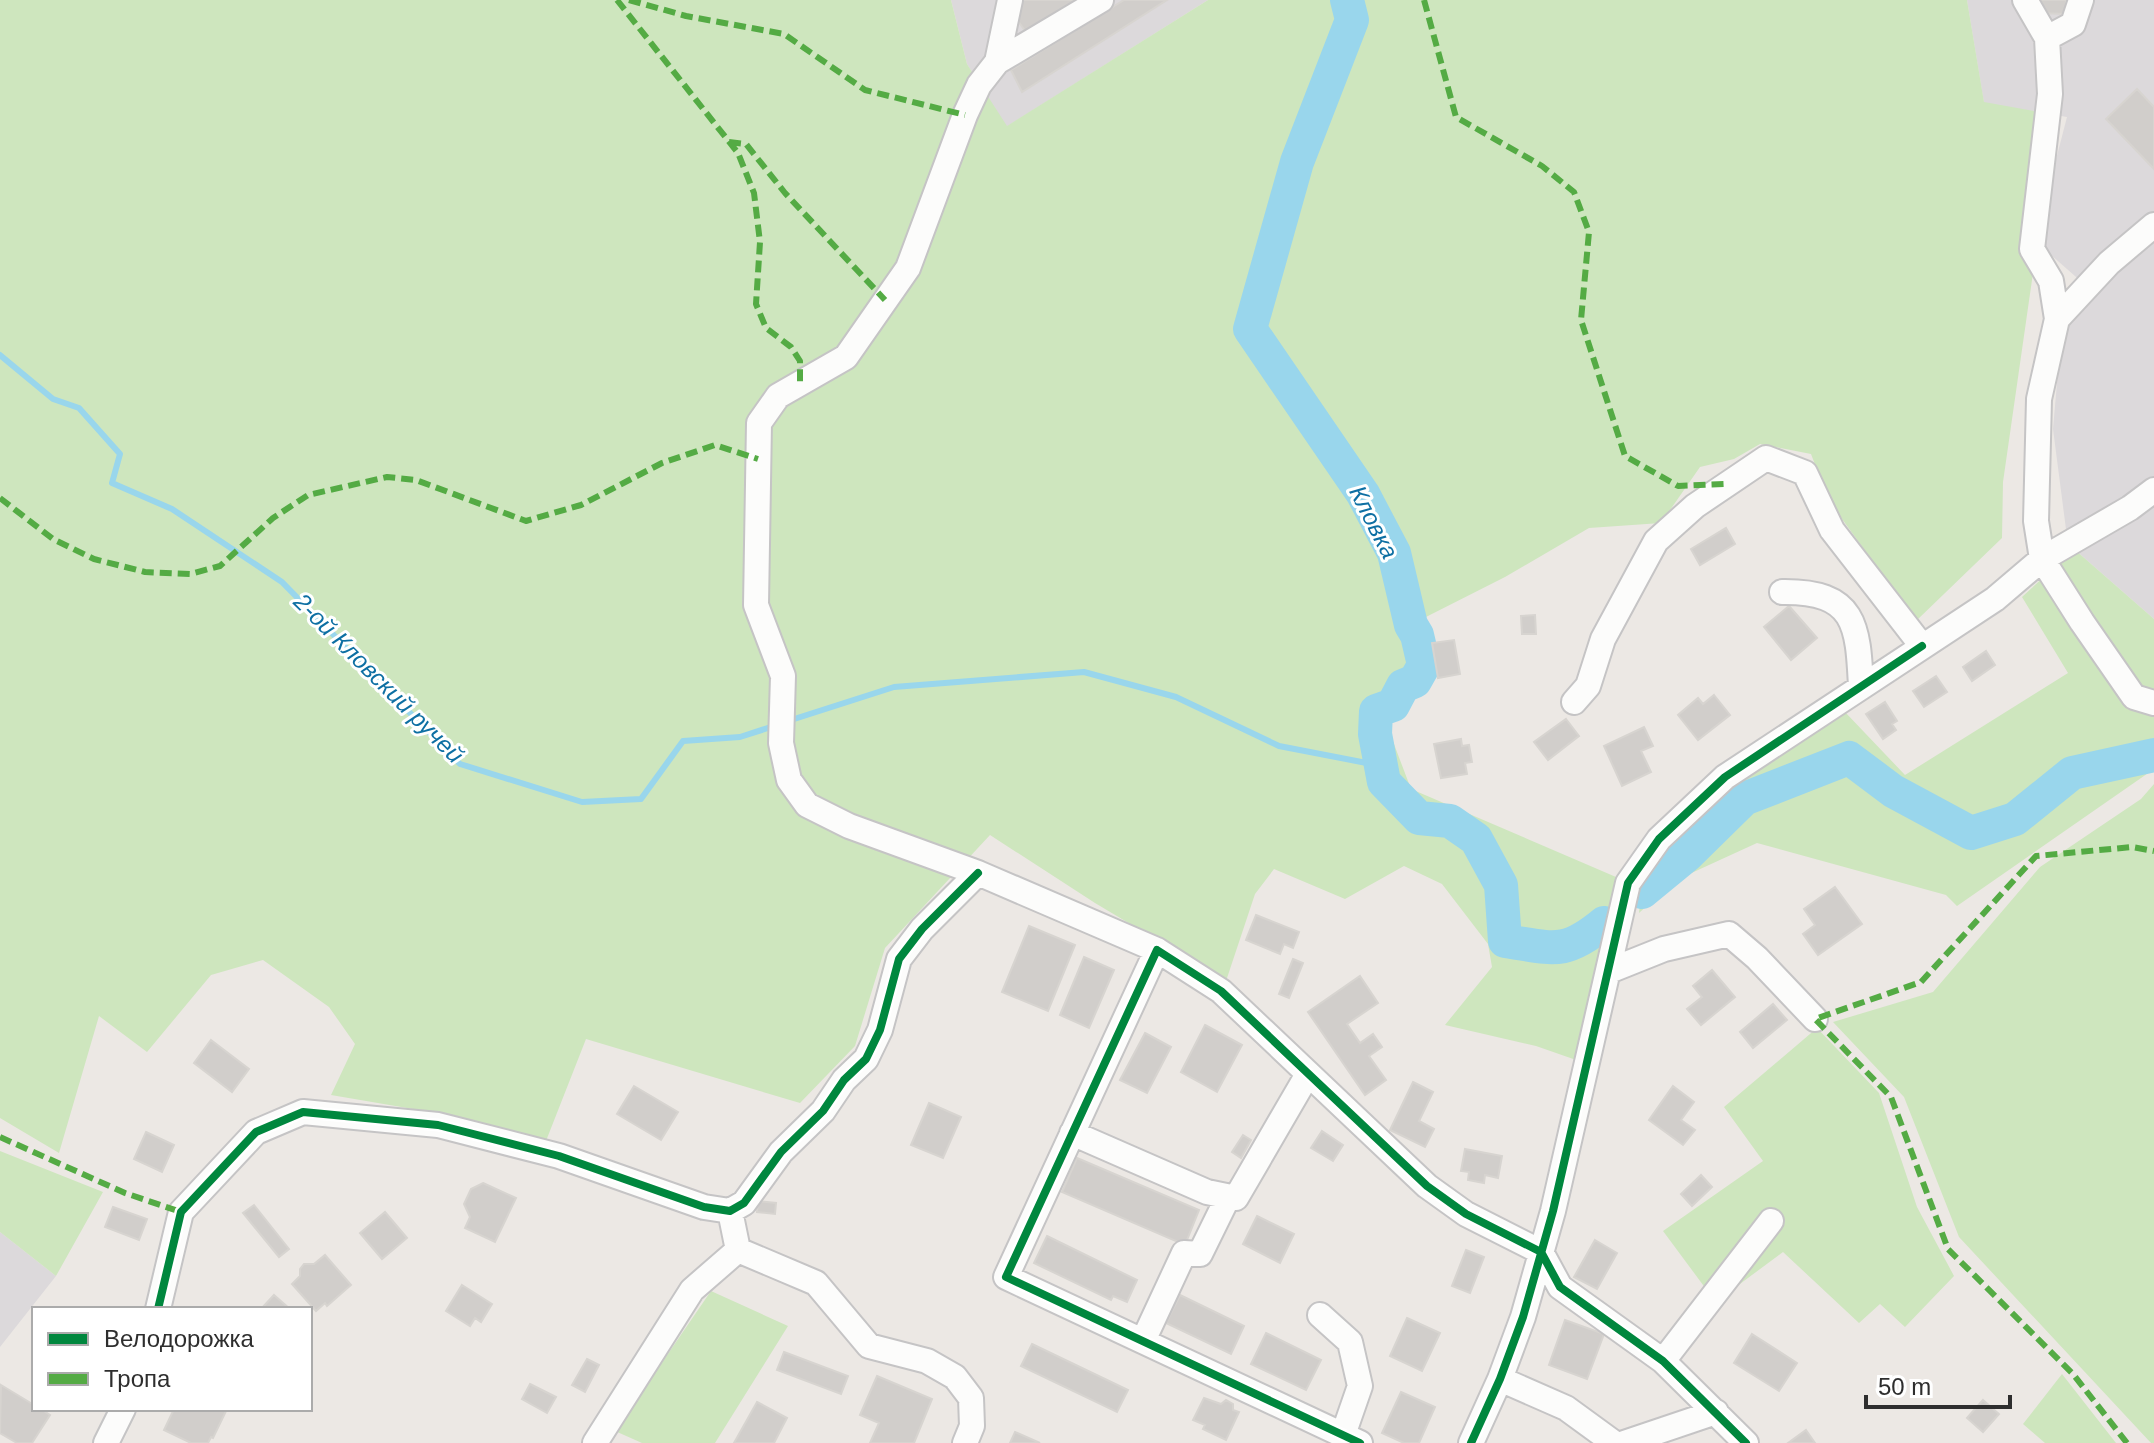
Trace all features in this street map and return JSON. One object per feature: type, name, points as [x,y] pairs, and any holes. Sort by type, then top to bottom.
[{"type":"street","points":[[997,62],[1010,0]]},
{"type":"street","points":[[1101,0],[997,62],[979,85],[965,115],[908,268],[846,357],[778,396],[759,423],[756,605],[783,676],[781,743],[789,780],[807,805],[849,826],[978,873],[1157,950],[1221,991],[1427,1186],[1466,1214],[1541,1252],[1560,1287],[1663,1361],[1746,1443]]},
{"type":"street","points":[[2025,0],[2047,38],[2050,94],[2032,249],[2051,281],[2057,319],[2039,399],[2036,521],[2042,559],[2134,697],[2154,703]]},
{"type":"street","points":[[2047,38],[2073,24],[2081,0]]},
{"type":"street","points":[[2057,319],[2109,263],[2154,225]]},
{"type":"street","points":[[1574,702],[1588,686],[1603,639],[1656,541],[1695,506],[1766,458],[1805,473],[1832,530],[1922,646]]},
{"type":"street","points":[[1471,1443],[1523,1317],[1553,1211],[1628,883],[1659,839],[1725,777],[1995,599],[2042,559],[2130,508],[2154,490]]},
{"type":"street","points":[[1782,592],[1810,592],[1838,605],[1853,620],[1861,687]]},
{"type":"street","points":[[158,1307],[181,1212],[256,1132],[303,1112],[438,1125],[559,1156],[704,1207],[730,1211],[744,1203],[781,1152],[823,1111],[844,1080],[866,1059],[880,1030],[899,959],[930,920],[978,873]]},
{"type":"street","points":[[1609,971],[1664,949],[1729,934],[1757,958],[1815,1019]]},
{"type":"street","points":[[1157,950],[1006,1277],[1352,1439],[1360,1386],[1350,1342],[1320,1315]]},
{"type":"street","points":[[1072,1133],[1207,1192],[1236,1198],[1308,1074]]},
{"type":"street","points":[[1143,1341],[1184,1253],[1200,1254],[1228,1197]]},
{"type":"street","points":[[730,1211],[738,1250]]},
{"type":"street","points":[[1663,1361],[1771,1221]]},
{"type":"street","points":[[738,1250],[816,1283],[869,1346],[927,1361],[955,1377],[971,1398],[968,1435]]},
{"type":"street","points":[[595,1443],[692,1290],[738,1250]]},
{"type":"street","points":[[1500,1379],[1566,1408],[1614,1443]]},
{"type":"street","points":[[106,1443],[122,1411]]},
{"type":"street","points":[[1624,1443],[1716,1412]]},
{"type":"shaded area","points":[[951,0],[1208,0],[1006,127],[967,64]]},
{"type":"shaded area","points":[[1967,0],[2154,0],[2154,619],[2074,549],[2067,537],[2053,429],[2061,337],[2084,284],[2042,247],[2037,233],[2067,117],[1984,103]]},
{"type":"shaded area","points":[[0,1232],[56,1276],[0,1347]]},
{"type":"green space","points":[[0,0],[951,0],[967,64],[1007,126],[1208,0],[1967,0],[1984,102],[2039,112],[2034,266],[2003,482],[2002,538],[1916,621],[1829,501],[1811,454],[1760,444],[1734,459],[1700,467],[1661,523],[1589,528],[1505,577],[1420,620],[1430,667],[1410,701],[1386,723],[1411,789],[1623,880],[1579,1061],[1536,1046],[1445,1025],[1492,967],[1488,944],[1442,884],[1404,866],[1345,899],[1274,869],[1255,894],[1226,981],[1095,903],[990,835],[885,948],[855,1046],[800,1103],[586,1039],[544,1146],[454,1116],[331,1095],[355,1044],[329,1007],[263,960],[211,975],[147,1052],[99,1016],[59,1153],[0,1118]]},
{"type":"green space","points":[[2074,549],[2154,619],[2154,769],[1957,906],[1946,895],[1757,843],[1674,881],[1639,913],[1643,875],[1750,768],[1845,712],[1905,775],[2068,673],[2022,597]]},
{"type":"green space","points":[[2154,784],[2154,1443],[2151,1443],[1959,1237],[1904,1097],[1833,1022],[1933,992],[2040,867],[2141,799]]},
{"type":"green space","points":[[1817,1028],[1879,1093],[1917,1207],[1954,1276],[1905,1327],[1880,1304],[1859,1323],[1783,1252],[1721,1298],[1706,1289],[1663,1231],[1763,1161],[1724,1107]]},
{"type":"green space","points":[[0,1151],[103,1192],[56,1276],[0,1232]]},
{"type":"green space","points":[[711,1291],[788,1326],[715,1443],[642,1443],[615,1431]]},
{"type":"green space","points":[[2062,1374],[2116,1443],[2045,1443],[2023,1424]]},
{"type":"building","points":[[1018,0],[1083,0],[1028,35],[1018,21]]},
{"type":"building","points":[[1124,0],[1167,0],[1022,92],[1011,70]]},
{"type":"building","points":[[2039,0],[2066,0],[2066,14],[2038,13]]},
{"type":"building","points":[[2137,89],[2154,107],[2154,169],[2106,119]]},
{"type":"building","points":[[1726,528],[1735,544],[1700,565],[1691,549]]},
{"type":"building","points":[[1789,606],[1817,638],[1791,660],[1764,627]]},
{"type":"building","points":[[1535,615],[1536,634],[1522,634],[1521,616]]},
{"type":"building","points":[[1454,640],[1460,674],[1438,678],[1432,643]]},
{"type":"building","points":[[1986,651],[1995,665],[1972,681],[1963,667]]},
{"type":"building","points":[[1936,676],[1947,692],[1924,707],[1913,691]]},
{"type":"building","points":[[1714,695],[1730,715],[1698,740],[1678,715],[1698,698],[1703,704]]},
{"type":"building","points":[[1885,702],[1897,721],[1892,724],[1896,730],[1883,739],[1866,714]]},
{"type":"building","points":[[1566,719],[1579,736],[1548,760],[1534,742]]},
{"type":"building","points":[[1644,727],[1653,746],[1641,751],[1651,772],[1622,786],[1604,746]]},
{"type":"building","points":[[1461,739],[1462,746],[1469,745],[1472,762],[1465,763],[1467,774],[1441,778],[1434,744]]},
{"type":"building","points":[[1835,887],[1862,924],[1818,955],[1803,934],[1815,925],[1804,909]]},
{"type":"building","points":[[1256,915],[1299,932],[1293,948],[1284,944],[1280,954],[1246,940]]},
{"type":"building","points":[[1029,926],[1075,945],[1048,1011],[1002,992]]},
{"type":"building","points":[[1084,957],[1114,970],[1089,1028],[1060,1015]]},
{"type":"building","points":[[1293,959],[1303,963],[1289,998],[1279,994]]},
{"type":"building","points":[[1712,970],[1735,997],[1701,1025],[1687,1009],[1702,997],[1693,986]]},
{"type":"building","points":[[1360,976],[1378,1003],[1347,1024],[1360,1043],[1373,1034],[1382,1047],[1369,1056],[1386,1080],[1365,1095],[1308,1012]]},
{"type":"building","points":[[1773,1004],[1787,1020],[1753,1048],[1740,1032]]},
{"type":"building","points":[[1205,1025],[1242,1045],[1217,1092],[1181,1072]]},
{"type":"building","points":[[1145,1033],[1171,1047],[1147,1093],[1120,1080]]},
{"type":"building","points":[[211,1040],[249,1069],[232,1092],[194,1063]]},
{"type":"building","points":[[1413,1082],[1433,1092],[1419,1121],[1434,1129],[1425,1147],[1390,1130]]},
{"type":"building","points":[[634,1086],[678,1112],[661,1140],[617,1114]]},
{"type":"building","points":[[1673,1086],[1694,1102],[1681,1120],[1695,1130],[1683,1145],[1649,1120]]},
{"type":"building","points":[[929,1103],[961,1117],[943,1158],[911,1145]]},
{"type":"building","points":[[1322,1131],[1343,1145],[1333,1161],[1311,1148]]},
{"type":"building","points":[[146,1132],[174,1145],[162,1172],[134,1159]]},
{"type":"building","points":[[1243,1135],[1251,1140],[1241,1158],[1232,1152]]},
{"type":"building","points":[[1465,1149],[1502,1156],[1498,1178],[1485,1175],[1484,1183],[1468,1180],[1469,1172],[1461,1171]]},
{"type":"building","points":[[1077,1158],[1199,1210],[1185,1245],[1062,1192]]},
{"type":"building","points":[[1701,1175],[1712,1187],[1692,1206],[1681,1194]]},
{"type":"building","points":[[483,1183],[516,1198],[495,1242],[465,1228],[470,1217],[464,1204],[471,1189]]},
{"type":"building","points":[[758,1201],[776,1203],[775,1214],[757,1212]]},
{"type":"building","points":[[254,1205],[289,1249],[279,1257],[243,1213]]},
{"type":"building","points":[[113,1207],[147,1219],[139,1240],[105,1227]]},
{"type":"building","points":[[385,1212],[407,1238],[382,1259],[360,1233]]},
{"type":"building","points":[[1257,1216],[1294,1234],[1280,1263],[1243,1244]]},
{"type":"building","points":[[1047,1236],[1137,1280],[1127,1302],[1113,1296],[1111,1300],[1034,1263]]},
{"type":"building","points":[[1595,1240],[1617,1253],[1597,1289],[1574,1277]]},
{"type":"building","points":[[1466,1250],[1484,1257],[1470,1293],[1452,1286]]},
{"type":"building","points":[[325,1255],[351,1285],[327,1306],[325,1303],[316,1311],[292,1284],[300,1276],[304,1264],[314,1264]]},
{"type":"building","points":[[462,1285],[492,1304],[481,1322],[475,1318],[470,1326],[446,1311]]},
{"type":"building","points":[[274,1295],[288,1307],[263,1307]]},
{"type":"building","points":[[1180,1295],[1244,1326],[1231,1354],[1166,1323]]},
{"type":"building","points":[[1407,1318],[1440,1333],[1422,1371],[1390,1356]]},
{"type":"building","points":[[1565,1320],[1604,1334],[1587,1379],[1549,1365]]},
{"type":"building","points":[[1266,1333],[1321,1360],[1306,1390],[1251,1364]]},
{"type":"building","points":[[1752,1334],[1797,1363],[1779,1391],[1734,1363]]},
{"type":"building","points":[[1032,1344],[1128,1390],[1117,1412],[1021,1366]]},
{"type":"building","points":[[784,1352],[848,1376],[841,1394],[777,1370]]},
{"type":"building","points":[[587,1359],[599,1365],[585,1392],[572,1385]]},
{"type":"building","points":[[877,1376],[932,1399],[914,1443],[870,1443],[879,1423],[860,1415]]},
{"type":"building","points":[[530,1384],[556,1397],[547,1413],[522,1399]]},
{"type":"building","points":[[1,1385],[32,1404],[32,1411],[44,1411],[50,1415],[32,1443],[17,1443],[0,1433]]},
{"type":"building","points":[[1401,1392],[1435,1407],[1419,1443],[1404,1443],[1382,1433]]},
{"type":"building","points":[[1204,1398],[1221,1404],[1226,1400],[1233,1404],[1233,1410],[1239,1412],[1226,1440],[1203,1429],[1205,1425],[1193,1420]]},
{"type":"building","points":[[1983,1400],[1999,1414],[1983,1432],[1967,1418]]},
{"type":"building","points":[[757,1402],[787,1418],[774,1443],[734,1443]]},
{"type":"building","points":[[173,1411],[226,1411],[208,1443],[191,1443],[164,1430]]},
{"type":"building","points":[[1806,1430],[1815,1443],[1788,1443]]},
{"type":"building","points":[[1015,1432],[1040,1443],[1010,1443]]},
{"type":"waterway","name":"Кловка","points":[[1347,0],[1352,20],[1297,162],[1250,329],[1363,494],[1394,553],[1424,665],[1415,681],[1403,686],[1393,705],[1376,711],[1375,734],[1384,782],[1419,818],[1450,821],[1476,839],[1501,885],[1505,941],[1558,947],[1578,941],[1604,923]]},
{"type":"waterway","name":"2-ой Кловский ручей","points":[[0,355],[53,399],[79,408],[120,454],[112,483],[172,509],[282,582],[460,764],[582,802],[641,799],[683,741],[740,737],[774,726]]},
{"type":"waterway","name":"2-ой Кловский ручей","points":[[788,721],[894,687],[1084,672],[1176,697],[1279,746],[1382,766]]},
{"type":"waterway","name":"Кловка","points":[[1642,892],[1687,855],[1744,799],[1849,758],[1893,791],[1971,833],[2015,819],[2072,773],[2154,755]]},
{"type":"marked path","points":[[617,0],[738,153],[754,193],[760,242],[756,304],[766,328],[791,347],[800,361],[800,383]]},
{"type":"marked path","points":[[629,0],[686,16],[784,34],[865,90],[965,115]]},
{"type":"marked path","points":[[1424,0],[1456,117],[1542,166],[1574,192],[1589,232],[1581,320],[1625,456],[1678,486],[1726,484]]},
{"type":"marked path","points":[[729,142],[746,144],[785,193],[885,300]]},
{"type":"marked path","points":[[0,498],[53,539],[94,559],[145,572],[190,574],[220,566],[273,518],[308,495],[387,477],[416,480],[526,521],[581,505],[662,463],[715,445],[758,459]]},
{"type":"marked path","points":[[2127,1443],[2073,1374],[1948,1249],[1891,1097],[1815,1019],[1921,982],[2036,856],[2132,847],[2154,851]]},
{"type":"marked path","points":[[0,1137],[125,1193],[181,1212]]},
{"type":"cycle path","points":[[1471,1443],[1523,1317],[1553,1211],[1628,883],[1659,839],[1725,777],[1922,646]]},
{"type":"cycle path","points":[[158,1307],[181,1212],[256,1132],[303,1112],[438,1125],[559,1156],[704,1207],[730,1211],[744,1203],[781,1152],[823,1111],[844,1080],[866,1059],[880,1030],[899,959],[922,929],[978,873]]},
{"type":"cycle path","points":[[1360,1443],[1006,1277],[1157,950],[1221,991],[1427,1186],[1466,1214],[1541,1252],[1560,1287],[1663,1361],[1746,1443]]}]
